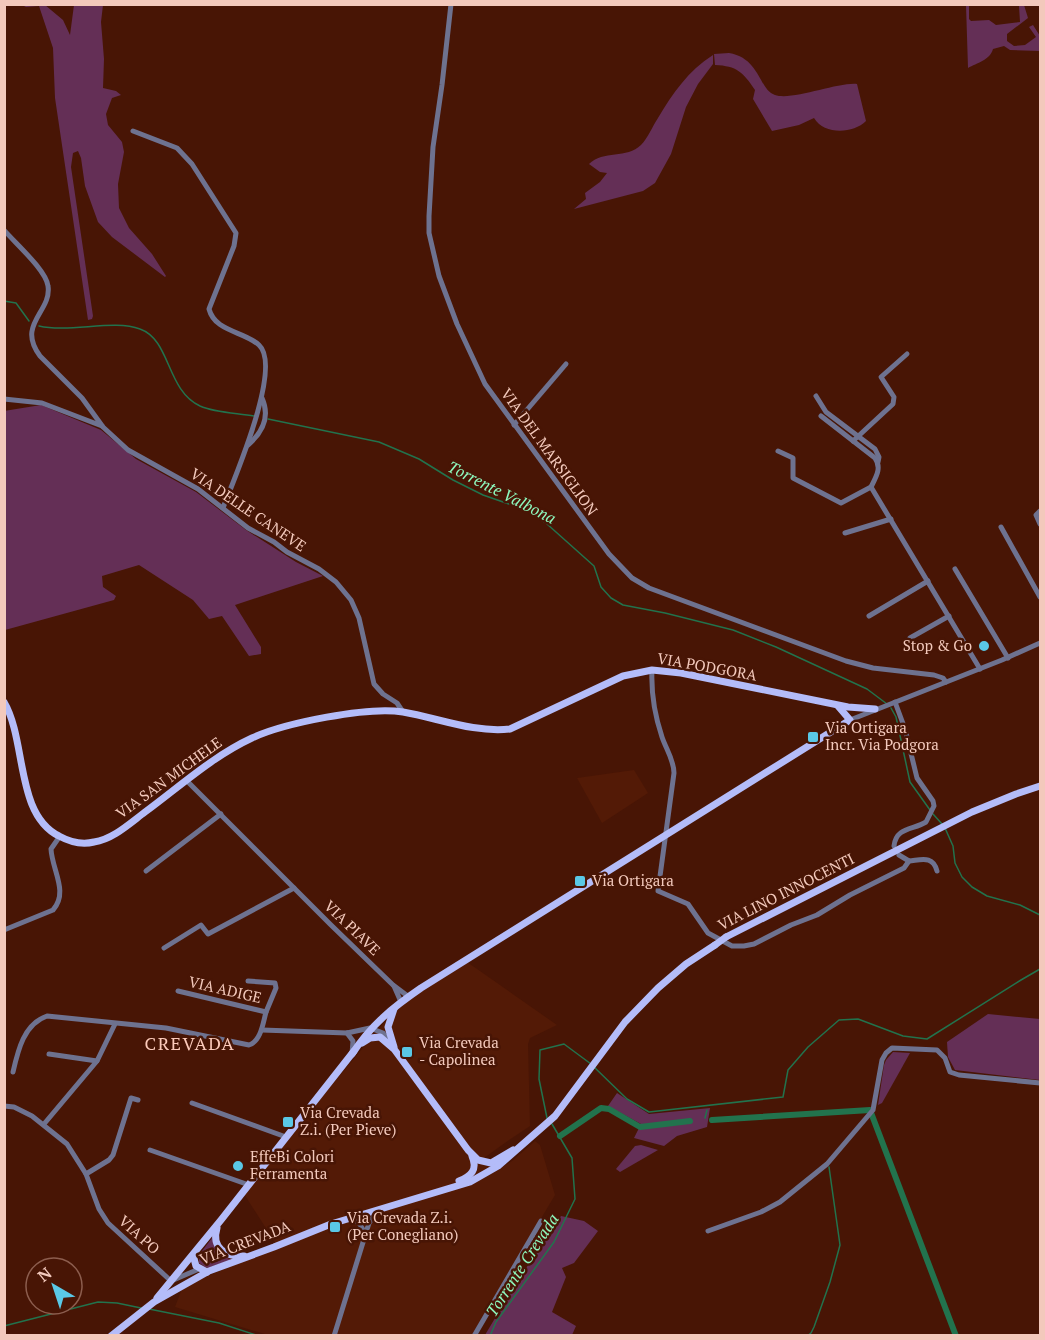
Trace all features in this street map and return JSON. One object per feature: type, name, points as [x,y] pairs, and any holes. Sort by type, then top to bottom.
[{"type":"main road","name":"VIA PODGORA","points":[[477,728],[510,729],[623,676],[652,670],[668,671],[835,705],[878,708]]},
{"type":"main road","points":[[4,702],[16,728],[29,798],[42,822],[60,837]]},
{"type":"main road","points":[[835,705],[852,720]]},
{"type":"main road","points":[[849,707],[853,713],[852,720]]},
{"type":"main road","name":"VIA SAN MICHELE","points":[[60,837],[85,843],[109,837],[234,747],[268,731],[287,726],[376,711],[403,712],[477,728]]},
{"type":"main road","points":[[667,834],[852,720]]},
{"type":"main road","name":"VIA LINO INNOCENTI","points":[[584,1079],[625,1022],[658,988],[686,964],[715,945],[953,821],[1016,794],[1041,786]]},
{"type":"main road","name":"VIA CREVADA","points":[[111,1335],[154,1302],[249,1185],[370,1028],[409,997],[457,965],[667,834]]},
{"type":"main road","name":"VIA CREVADA","points":[[394,1049],[388,1027],[390,1016],[398,1005]]},
{"type":"main road","name":"VIA CREVADA","points":[[352,1054],[365,1040],[374,1037],[384,1040],[394,1049],[468,1150],[478,1160],[490,1163],[529,1140]]},
{"type":"main road","name":"VIA CREVADA","points":[[154,1302],[208,1272],[350,1218],[470,1182],[506,1161],[537,1133],[555,1116],[584,1079]]},
{"type":"main road","points":[[437,1191],[467,1178],[473,1172],[474,1162],[468,1150]]},
{"type":"main road","points":[[221,1220],[215,1236],[221,1250],[232,1256],[250,1256]]},
{"type":"main road","points":[[193,1255],[194,1263],[199,1269],[208,1272]]},
{"type":"street","name":"VIA DEL MARSIGLION","points":[[451,4],[433,147],[429,234],[439,276],[457,324],[485,384],[514,424],[609,554],[620,568],[638,583],[846,661],[873,668],[934,675],[943,678],[946,682]]},
{"type":"street","points":[[133,131],[177,148],[192,164],[236,233],[234,246],[209,309],[211,317],[218,323],[260,346],[267,358],[258,413],[223,508]]},
{"type":"street","name":"VIA DELLE CANEVE","points":[[4,230],[48,283],[47,295],[32,330],[34,348],[82,398],[103,427],[117,441],[138,457],[198,489],[248,528],[328,575],[343,590],[356,610],[362,627],[374,684],[382,694],[397,703],[403,712]]},
{"type":"street","points":[[856,438],[893,404],[894,397],[881,377],[907,354]]},
{"type":"street","points":[[514,424],[566,364]]},
{"type":"street","points":[[778,451],[793,458],[793,478],[841,503],[871,487],[879,471],[878,462],[856,438],[826,412],[816,396]]},
{"type":"street","points":[[246,446],[257,434],[266,417],[261,398]]},
{"type":"street","points":[[4,399],[42,403],[103,427]]},
{"type":"street","points":[[821,416],[856,438]]},
{"type":"street","points":[[871,487],[980,669]]},
{"type":"street","points":[[1039,521],[1036,515],[1041,511]]},
{"type":"street","points":[[845,533],[891,519]]},
{"type":"street","points":[[1001,527],[1041,597]]},
{"type":"street","points":[[956,569],[1008,658]]},
{"type":"street","points":[[869,616],[928,581]]},
{"type":"street","points":[[910,639],[949,616]]},
{"type":"street","points":[[852,720],[1041,643]]},
{"type":"street","points":[[652,670],[656,712],[662,738],[674,766],[658,891],[687,904],[708,933],[737,947],[754,944],[817,915],[850,894],[904,868],[909,861]]},
{"type":"street","points":[[893,702],[905,729],[917,778],[933,801],[930,816],[921,825],[900,832],[896,836],[894,846]]},
{"type":"street","name":"VIA PIAVE","points":[[187,781],[393,985],[409,997]]},
{"type":"street","points":[[146,871],[221,814]]},
{"type":"street","points":[[4,930],[53,909],[57,905],[61,891],[51,849],[60,837]]},
{"type":"street","points":[[899,855],[909,861],[927,859],[935,865],[937,871]]},
{"type":"street","points":[[164,948],[201,925],[208,934],[294,888]]},
{"type":"street","name":"VIA ADIGE","points":[[248,981],[275,983],[276,988],[266,1012],[262,1030]]},
{"type":"street","name":"VIA PIAVE","points":[[393,985],[398,1005]]},
{"type":"street","name":"VIA ADIGE","points":[[178,991],[266,1012]]},
{"type":"street","points":[[13,1071],[19,1047],[25,1035],[38,1019],[47,1016],[166,1028],[251,1045],[262,1030],[347,1033],[370,1028]]},
{"type":"street","points":[[44,1124],[97,1061],[116,1024]]},
{"type":"street","name":"VIA CREVADA","points":[[370,1028],[383,1033],[394,1049]]},
{"type":"street","points":[[347,1033],[353,1041],[352,1054]]},
{"type":"street","points":[[708,1231],[760,1212],[780,1202],[827,1164],[873,1110],[882,1060],[892,1048],[937,1050],[945,1058],[950,1072],[959,1075],[1041,1083]]},
{"type":"street","points":[[49,1054],[97,1061]]},
{"type":"street","points":[[86,1174],[113,1155],[131,1098],[138,1100]]},
{"type":"street","points":[[192,1103],[286,1137]]},
{"type":"street","name":"VIA PO","points":[[4,1106],[23,1111],[44,1124],[74,1153],[86,1174],[99,1209],[108,1223],[171,1281]]},
{"type":"street","points":[[150,1150],[249,1185]]},
{"type":"street","points":[[334,1335],[365,1234],[371,1218],[379,1209]]},
{"type":"street","points":[[350,1218],[359,1224],[365,1234]]},
{"type":"street","points":[[474,1335],[541,1221]]},
{"type":"street","points":[[171,1281],[199,1269]]},
{"type":"shaded area","points":[[22,5],[45,5],[63,20],[70,35],[74,5],[103,5],[101,22],[104,59],[103,88],[116,91],[121,95],[112,98],[106,114],[108,125],[122,142],[124,152],[118,184],[119,208],[129,228],[152,254],[166,276],[112,237],[98,222],[85,186],[81,158],[78,151],[73,153],[71,167],[93,316],[88,320],[55,98],[53,48],[39,6]]},
{"type":"shaded area","points":[[966,5],[969,5],[971,21],[989,20],[996,25],[1020,22],[1019,6],[1024,5],[1028,18],[1007,34],[1007,41],[1014,46],[1025,45],[1036,37],[1029,27],[1033,25],[1040,36],[1040,51],[1010,50],[1004,46],[993,49],[986,59],[968,68]]},
{"type":"shaded area","points":[[729,53],[747,61],[765,87],[775,95],[792,96],[857,84],[866,121],[854,128],[839,131],[819,124],[814,118],[799,125],[772,131],[753,99],[755,90],[747,79],[739,71],[715,65],[714,54]]},
{"type":"shaded area","points":[[713,55],[713,64],[698,84],[686,107],[671,154],[655,183],[643,191],[574,209],[586,199],[585,193],[600,182],[607,173],[600,172],[589,164],[601,157],[629,152],[641,145],[682,83]]},
{"type":"shaded area","points":[[41,405],[101,430],[136,459],[196,492],[246,530],[296,562],[323,576],[235,605],[261,647],[261,654],[249,656],[222,616],[209,619],[193,600],[139,565],[102,576],[103,587],[116,596],[114,600],[5,630],[4,411]]},
{"type":"shaded area","points":[[634,770],[648,793],[602,823],[577,778]]},
{"type":"shaded area","points":[[467,962],[557,1025],[530,1038],[528,1044],[530,1126],[484,1158],[493,1173],[512,1161],[535,1141],[540,1145],[555,1195],[472,1335],[268,1335],[175,1307],[183,1286],[278,1247],[244,1194],[394,1011],[424,988]]},
{"type":"shaded area","points":[[988,1014],[1040,1019],[1040,1080],[955,1070],[948,1057],[947,1042]]},
{"type":"shaded area","points":[[893,1052],[910,1053],[882,1103],[878,1105],[884,1065]]},
{"type":"shaded area","points":[[617,1093],[649,1114],[710,1108],[707,1127],[677,1136],[664,1146],[634,1138],[641,1124],[608,1106]]},
{"type":"shaded area","points":[[641,1145],[658,1150],[620,1172],[616,1169],[635,1146]]},
{"type":"shaded area","points":[[561,1216],[584,1221],[598,1231],[574,1263],[562,1268],[566,1277],[552,1312],[576,1326],[572,1335],[485,1335],[516,1283]]},
{"type":"shaded area","points":[[212,1238],[218,1253],[231,1260],[207,1268],[199,1263],[199,1255]]},
{"type":"waterway","name":"Torrente Valbona","points":[[4,301],[16,303],[29,321]]},
{"type":"waterway","name":"Torrente Valbona","points":[[39,326],[64,328],[118,325],[140,329],[158,343],[174,378],[189,399],[213,410],[254,416]]},
{"type":"waterway","name":"Torrente Valbona","points":[[268,419],[379,442],[419,459],[453,480],[483,495],[526,510],[547,524],[594,566],[601,587],[611,598],[623,605],[733,630],[867,689],[887,704]]},
{"type":"waterway","name":"Torrente Valbona","points":[[891,708],[896,717],[910,782],[930,810]]},
{"type":"waterway","name":"Torrente Valbona","points":[[933,814],[942,824]]},
{"type":"waterway","name":"Torrente Valbona","points":[[945,828],[953,846],[955,863],[962,877],[972,887],[987,896],[1020,905],[1040,915]]},
{"type":"waterway","name":"Torrente Crevada","points":[[594,1067],[627,1099],[649,1112],[783,1097],[788,1070],[808,1047],[839,1020],[858,1019],[903,1036],[927,1039],[1040,969]]},
{"type":"waterway","name":"Torrente Crevada","points":[[547,1118],[539,1079],[540,1050],[564,1044],[591,1064]]},
{"type":"waterway","points":[[560,1136],[601,1108],[609,1109],[640,1127],[690,1121]]},
{"type":"waterway","points":[[705,1118],[707,1110]]},
{"type":"waterway","points":[[712,1120],[870,1110],[956,1336]]},
{"type":"waterway","name":"Torrente Crevada","points":[[490,1336],[496,1322],[554,1242],[575,1199],[572,1158],[552,1124]]},
{"type":"waterway","points":[[807,1336],[814,1327],[840,1245],[829,1167]]},
{"type":"waterway","name":"Torrente Crevada","points":[[4,1326],[98,1302],[141,1308]]},
{"type":"waterway","name":"Torrente Crevada","points":[[149,1309],[219,1323],[259,1336]]},
{"type":"place","name":"Stop & Go","points":[[984,646]]},
{"type":"place","name":"Via Ortigara Incr. Via Podgora","points":[[813,737]]},
{"type":"place","name":"Via Ortigara","points":[[580,881]]},
{"type":"place","name":"Via Crevada - Capolinea","points":[[407,1052]]},
{"type":"place","name":"Via Crevada Z.i. (Per Pieve)","points":[[288,1122]]},
{"type":"place","name":"EffeBi Colori Ferramenta","points":[[238,1166]]},
{"type":"place","name":"Via Crevada Z.i. (Per Conegliano)","points":[[335,1227]]},
{"type":"district","name":"CREVADA","points":[[190,1044]]}]
